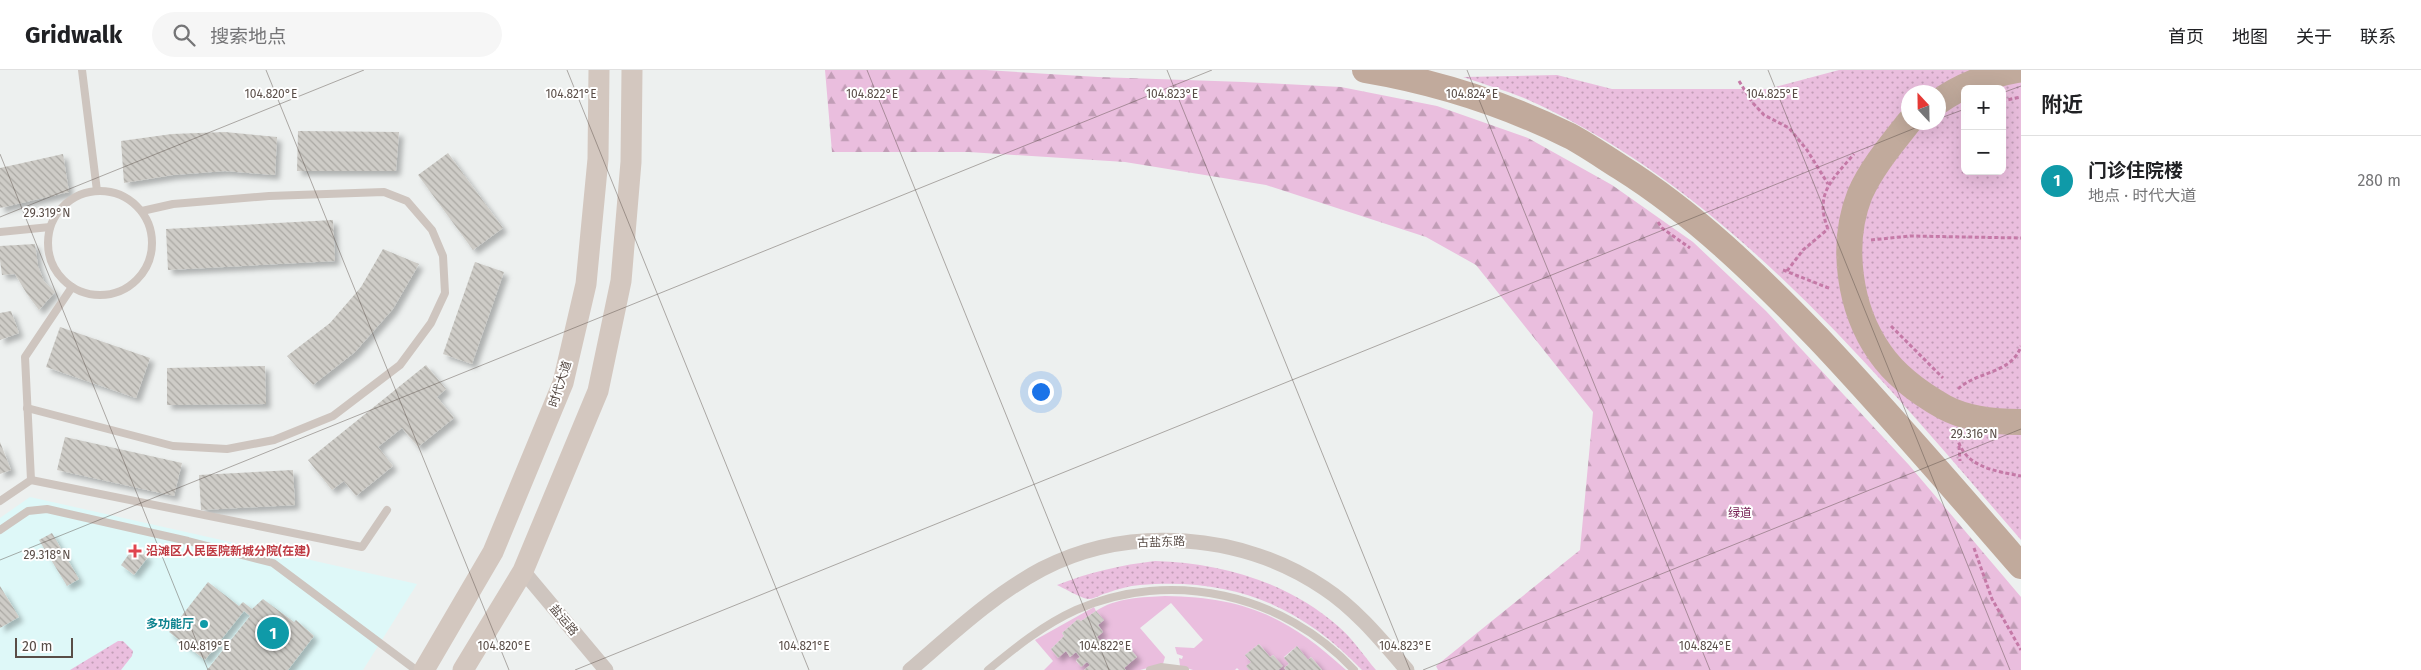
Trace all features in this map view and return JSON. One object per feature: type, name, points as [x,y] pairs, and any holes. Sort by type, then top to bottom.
[{"type":"highway","points":[[1365,70],[1443,87],[1503,107],[1571,137],[1653,188],[1714,236],[1787,306],[1862,385],[2021,566]]},
{"type":"highway","points":[[1946,96],[1994,74],[2017,70]]},
{"type":"highway","points":[[1903,130],[1877,161],[1860,195],[1849,240],[1852,286],[1863,321],[1880,354],[1908,383],[1945,407],[1981,419],[2021,422]]},
{"type":"main road","name":"时代大道","points":[[424,670],[493,552],[563,383],[586,284],[598,159],[599,70]]},
{"type":"main road","points":[[463,670],[523,571],[598,391],[621,281],[631,162],[632,70]]},
{"type":"street","name":"古盐东路","points":[[910,670],[982,610],[1011,588],[1043,569],[1080,554],[1150,540],[1185,540],[1259,555],[1292,570],[1324,588],[1354,612],[1407,670]]},
{"type":"street","name":"盐运路","points":[[523,571],[606,670]]},
{"type":"lane","points":[[82,70],[97,191]]},
{"type":"lane","points":[[110,191],[122,195],[142,211],[148,222],[153,246],[151,259],[137,280],[116,293],[103,296],[91,295],[72,287],[59,276],[52,265],[48,240],[50,227],[63,206],[85,193],[110,191]]},
{"type":"lane","points":[[27,408],[173,446],[227,449],[274,440],[332,416],[400,365],[431,323],[445,293],[443,256],[432,230],[407,201],[384,192],[192,202],[142,211]]},
{"type":"lane","points":[[0,232],[50,227]]},
{"type":"lane","points":[[31,480],[25,357],[72,287]]},
{"type":"lane","points":[[0,501],[31,480],[362,547],[387,510]]},
{"type":"lane","points":[[0,530],[28,511],[47,509],[188,541],[273,563],[416,670]]},
{"type":"lane","points":[[988,670],[1040,629],[1077,610],[1118,596],[1164,590],[1216,592],[1272,611],[1314,635],[1354,670]]},
{"type":"lane","points":[[1150,670],[1161,667],[1185,670]]},
{"type":"path","points":[[1739,81],[1752,102],[1764,115],[1789,128],[1808,150],[1828,184]]},
{"type":"path","points":[[2006,100],[2021,97]]},
{"type":"path","points":[[1832,233],[1828,228],[1822,211],[1828,184],[1857,151]]},
{"type":"path","points":[[1787,271],[1803,250],[1828,228]]},
{"type":"path","points":[[1866,240],[1910,236],[2021,238]]},
{"type":"shaded area","name":"沿滩区人民医院新城分院(在建)","points":[[30,497],[417,584],[363,670],[0,670],[0,518]]},
{"type":"green space","name":"绿道","points":[[825,70],[986,70],[1098,77],[1341,87],[1437,106],[1528,138],[1612,185],[1693,242],[1766,311],[1909,465],[2021,597],[2021,670],[1438,670],[1436,666],[1580,550],[1593,412],[1476,265],[1426,237],[1266,185],[1125,162],[969,152],[832,152]]},
{"type":"green space","points":[[1839,70],[2021,70],[2021,540],[1855,352],[1795,291],[1732,234],[1667,181],[1597,136],[1524,98],[1463,77],[1557,75],[1612,89],[1768,89]]},
{"type":"green space","points":[[1155,561],[1205,566],[1229,571],[1276,587],[1319,611],[1339,627],[1354,642],[1376,670],[1362,670],[1338,647],[1314,628],[1289,612],[1262,600],[1234,591],[1204,586],[1173,584],[1140,585],[1086,599],[1057,585],[1081,576]]},
{"type":"green space","points":[[1165,596],[1193,597],[1242,606],[1264,614],[1304,636],[1346,670],[1322,670],[1311,657],[1308,660],[1297,646],[1284,657],[1289,664],[1284,668],[1286,670],[1279,670],[1282,666],[1273,655],[1270,657],[1259,644],[1245,655],[1251,662],[1249,670],[1239,670],[1237,668],[1235,670],[1193,670],[1180,666],[1179,658],[1182,659],[1183,656],[1177,654],[1175,647],[1194,648],[1203,640],[1171,603],[1140,628],[1165,657],[1163,664],[1140,670],[1126,670],[1124,668],[1137,657],[1127,645],[1123,648],[1118,642],[1106,652],[1102,648],[1104,646],[1097,637],[1103,632],[1098,625],[1104,620],[1096,611],[1120,601]]},
{"type":"green space","points":[[1094,607],[1096,611],[1081,621],[1078,619],[1062,633],[1064,636],[1051,649],[1058,657],[1066,651],[1070,657],[1076,652],[1080,657],[1076,661],[1081,666],[1087,662],[1090,665],[1084,670],[1044,670],[1053,661],[1035,640]]},
{"type":"green space","points":[[118,641],[123,641],[133,651],[132,656],[121,670],[70,670]]},
{"type":"building","points":[[298,131],[399,132],[396,171],[297,171]]},
{"type":"building","points":[[225,132],[277,137],[275,175],[225,171],[173,175],[124,183],[121,141],[172,134]]},
{"type":"building","points":[[448,153],[503,228],[473,250],[418,175]]},
{"type":"building","points":[[63,154],[69,192],[0,208],[0,168]]},
{"type":"building","points":[[333,220],[335,261],[168,270],[166,229]]},
{"type":"building","points":[[35,244],[38,266],[44,281],[55,292],[39,310],[15,274],[2,275],[0,260],[0,246]]},
{"type":"building","points":[[383,249],[419,264],[393,309],[355,352],[313,385],[287,356],[330,323],[361,287]]},
{"type":"building","points":[[475,262],[504,272],[472,364],[443,354]]},
{"type":"building","points":[[11,311],[19,333],[0,340],[0,313]]},
{"type":"building","points":[[60,327],[150,358],[136,398],[46,367]]},
{"type":"building","points":[[426,365],[446,389],[437,397],[454,418],[418,447],[402,428],[378,447],[393,466],[356,496],[344,481],[332,490],[308,460]]},
{"type":"building","points":[[265,366],[266,404],[167,405],[167,368]]},
{"type":"building","points":[[65,437],[182,463],[174,496],[57,470]]},
{"type":"building","points":[[0,442],[11,470],[0,474]]},
{"type":"building","points":[[293,470],[295,505],[201,510],[199,475]]},
{"type":"building","points":[[52,533],[79,579],[67,586],[39,540]]},
{"type":"building","points":[[134,547],[148,557],[134,575],[121,565]]},
{"type":"building","points":[[208,582],[239,606],[243,602],[252,609],[263,599],[294,622],[296,620],[314,636],[288,670],[207,670],[250,616],[244,611],[205,660],[169,632]]},
{"type":"building","points":[[0,586],[19,617],[0,628]]},
{"type":"building","points":[[1096,611],[1104,620],[1098,625],[1103,632],[1097,637],[1104,646],[1102,648],[1106,652],[1118,642],[1123,648],[1127,645],[1137,657],[1124,668],[1126,670],[1084,670],[1090,665],[1087,662],[1081,667],[1076,660],[1080,657],[1076,652],[1070,657],[1066,651],[1058,658],[1051,649],[1064,636],[1062,633],[1078,619],[1081,621]]},
{"type":"building","points":[[1259,644],[1270,657],[1273,655],[1283,666],[1278,670],[1249,670],[1246,666],[1251,662],[1245,655]]},
{"type":"building","points":[[1297,646],[1308,660],[1311,657],[1322,670],[1286,670],[1284,668],[1289,664],[1284,658]]},
{"type":"place","name":"沿滩区人民医院新城分院(在建)","points":[[135,551]]},
{"type":"place","name":"多功能厅","points":[[204,624]]},
{"type":"place","name":"门诊住院楼","points":[[273,633]]}]
